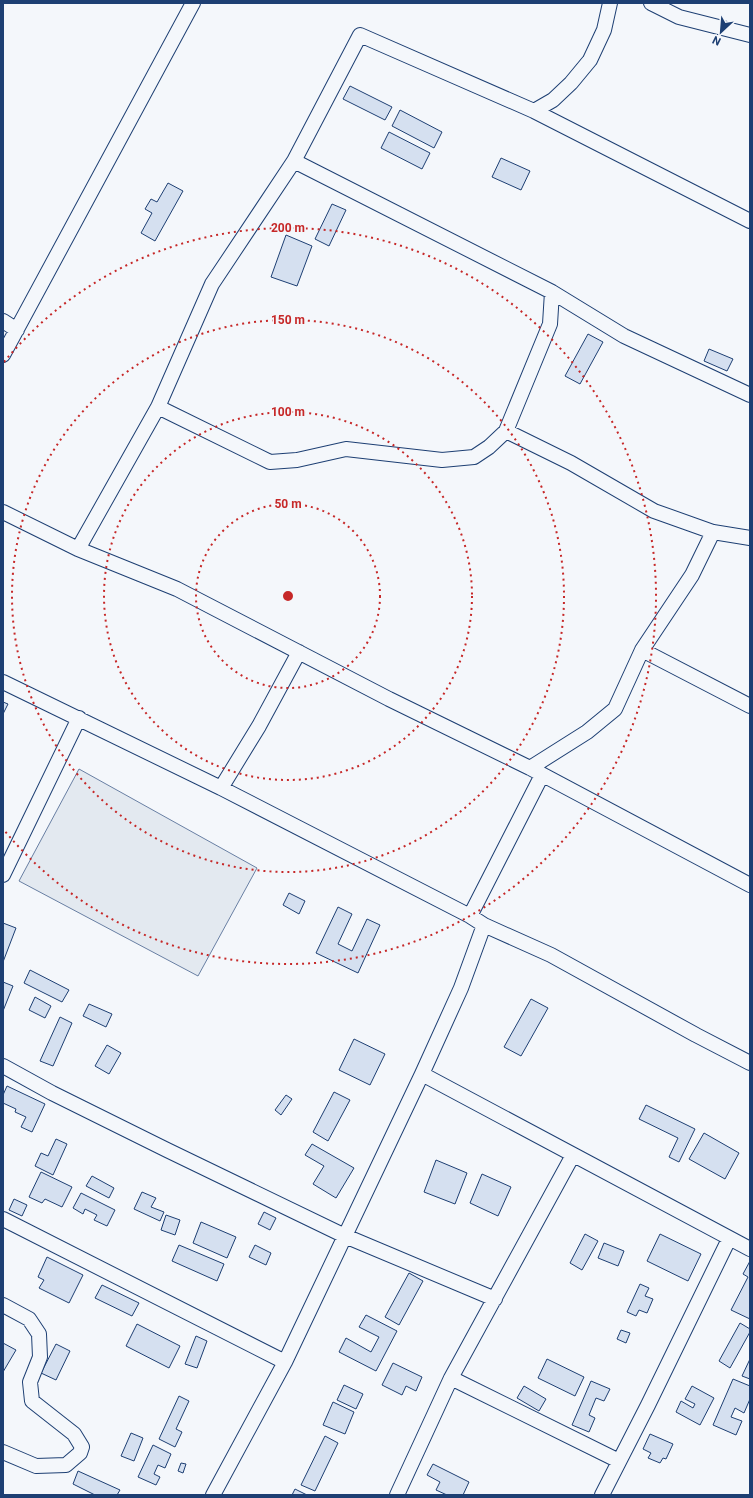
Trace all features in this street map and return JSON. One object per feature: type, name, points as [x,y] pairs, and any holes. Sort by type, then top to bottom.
[{"type":"street","points":[[3,355],[193,3]]},
{"type":"street","points":[[534,111],[553,100],[571,83],[590,60],[604,30],[610,3]]},
{"type":"street","points":[[651,3],[679,17],[750,35]]},
{"type":"street","points":[[78,549],[158,407],[212,284],[294,161],[360,34],[534,111],[750,221]]},
{"type":"street","points":[[294,161],[552,292],[624,336],[750,396]]},
{"type":"street","points":[[158,407],[270,462],[298,460],[346,449],[442,460],[474,457],[489,447],[506,431],[550,324],[552,292]]},
{"type":"street","points":[[3,322],[17,330]]},
{"type":"street","points":[[506,431],[571,463],[654,511],[713,532],[750,538]]},
{"type":"street","points":[[3,512],[78,549],[177,589],[389,699],[536,772],[750,885]]},
{"type":"street","points":[[470,916],[536,772],[615,709],[642,650],[692,575],[713,532]]},
{"type":"street","points":[[642,650],[750,706]]},
{"type":"street","points":[[221,788],[259,726],[299,652]]},
{"type":"street","points":[[3,682],[221,788],[470,916],[484,925],[552,955],[696,1035],[750,1063]]},
{"type":"street","points":[[3,875],[79,718]]},
{"type":"street","points":[[213,1495],[285,1362],[345,1236],[461,988],[484,925]]},
{"type":"street","points":[[3,1066],[52,1093],[345,1236],[494,1299]]},
{"type":"street","points":[[422,1074],[750,1249]]},
{"type":"street","points":[[398,1495],[451,1378],[573,1155]]},
{"type":"street","points":[[3,1219],[285,1362]]},
{"type":"street","points":[[602,1495],[729,1239]]},
{"type":"street","points":[[3,1305],[29,1319],[39,1334],[40,1357],[30,1382],[32,1401],[74,1434],[82,1447],[80,1453],[66,1465],[36,1466],[3,1452]]},
{"type":"street","points":[[451,1378],[619,1461]]},
{"type":"shaded area","points":[[79,769],[257,868],[198,976],[19,881]]},
{"type":"building","points":[[350,86],[392,107],[385,120],[343,99]]},
{"type":"building","points":[[400,110],[442,132],[434,148],[392,126]]},
{"type":"building","points":[[389,132],[430,153],[422,169],[381,148]]},
{"type":"building","points":[[501,158],[530,171],[521,190],[492,177]]},
{"type":"building","points":[[168,183],[183,191],[155,241],[141,233],[152,213],[145,209],[151,199],[157,202]]},
{"type":"building","points":[[332,204],[346,210],[329,246],[315,239]]},
{"type":"building","points":[[286,235],[312,246],[297,286],[271,277]]},
{"type":"building","points":[[588,334],[603,342],[580,384],[565,376]]},
{"type":"building","points":[[709,349],[733,359],[727,371],[704,361]]},
{"type":"building","points":[[3,702],[8,704],[3,714]]},
{"type":"building","points":[[289,893],[305,901],[299,914],[283,905]]},
{"type":"building","points":[[338,907],[352,914],[338,944],[352,951],[367,919],[380,925],[358,973],[316,953]]},
{"type":"building","points":[[3,923],[16,928],[3,962]]},
{"type":"building","points":[[30,970],[69,990],[62,1002],[24,983]]},
{"type":"building","points":[[3,982],[13,986],[3,1011]]},
{"type":"building","points":[[35,997],[51,1006],[45,1018],[29,1010]]},
{"type":"building","points":[[531,999],[548,1008],[521,1056],[504,1047]]},
{"type":"building","points":[[89,1004],[112,1014],[106,1027],[83,1016]]},
{"type":"building","points":[[60,1017],[72,1023],[53,1066],[40,1061]]},
{"type":"building","points":[[354,1039],[385,1054],[370,1085],[339,1070]]},
{"type":"building","points":[[107,1045],[121,1053],[109,1074],[95,1066]]},
{"type":"building","points":[[7,1086],[45,1104],[32,1132],[21,1127],[26,1117],[15,1112],[16,1109],[3,1103],[3,1095]]},
{"type":"building","points":[[334,1092],[350,1100],[328,1141],[313,1132]]},
{"type":"building","points":[[286,1095],[292,1099],[281,1115],[275,1110]]},
{"type":"building","points":[[646,1105],[695,1129],[679,1162],[669,1157],[678,1138],[639,1119]]},
{"type":"building","points":[[704,1133],[739,1153],[725,1179],[689,1159]]},
{"type":"building","points":[[56,1139],[67,1144],[53,1175],[35,1166],[41,1153],[48,1156]]},
{"type":"building","points":[[312,1144],[354,1168],[336,1198],[313,1184],[324,1166],[305,1155]]},
{"type":"building","points":[[436,1160],[467,1173],[455,1204],[424,1192]]},
{"type":"building","points":[[41,1172],[72,1187],[62,1207],[45,1199],[42,1203],[29,1197]]},
{"type":"building","points":[[482,1174],[511,1187],[498,1216],[470,1203]]},
{"type":"building","points":[[92,1176],[114,1188],[109,1198],[86,1186]]},
{"type":"building","points":[[142,1192],[156,1198],[151,1207],[164,1212],[160,1221],[134,1209]]},
{"type":"building","points":[[81,1193],[115,1210],[107,1226],[94,1220],[97,1215],[85,1209],[83,1214],[73,1208]]},
{"type":"building","points":[[14,1199],[27,1205],[22,1216],[9,1210]]},
{"type":"building","points":[[264,1212],[276,1218],[270,1230],[258,1224]]},
{"type":"building","points":[[166,1215],[180,1220],[175,1235],[161,1230]]},
{"type":"building","points":[[201,1222],[236,1237],[227,1258],[193,1243]]},
{"type":"building","points":[[585,1234],[598,1241],[582,1270],[570,1263]]},
{"type":"building","points":[[660,1234],[701,1254],[688,1281],[647,1261]]},
{"type":"building","points":[[604,1243],[624,1251],[618,1266],[598,1258]]},
{"type":"building","points":[[179,1245],[224,1264],[217,1281],[172,1261]]},
{"type":"building","points":[[255,1245],[271,1253],[266,1265],[249,1257]]},
{"type":"building","points":[[47,1257],[83,1275],[69,1303],[39,1288],[44,1280],[38,1277]]},
{"type":"building","points":[[750,1261],[750,1319],[731,1310],[748,1277],[743,1274]]},
{"type":"building","points":[[409,1273],[423,1281],[399,1325],[385,1317]]},
{"type":"building","points":[[640,1284],[649,1288],[645,1296],[653,1299],[647,1313],[639,1310],[636,1316],[627,1312]]},
{"type":"building","points":[[102,1285],[139,1303],[132,1316],[95,1298]]},
{"type":"building","points":[[366,1315],[397,1331],[376,1371],[339,1352],[346,1338],[371,1352],[379,1337],[359,1327]]},
{"type":"building","points":[[740,1323],[750,1329],[750,1332],[730,1368],[719,1361]]},
{"type":"building","points":[[137,1324],[180,1346],[169,1368],[126,1346]]},
{"type":"building","points":[[621,1330],[630,1333],[626,1343],[617,1339]]},
{"type":"building","points":[[196,1336],[207,1341],[197,1368],[185,1364]]},
{"type":"building","points":[[3,1343],[16,1350],[3,1372]]},
{"type":"building","points":[[56,1344],[70,1351],[56,1380],[41,1373]]},
{"type":"building","points":[[547,1359],[584,1377],[575,1396],[538,1378]]},
{"type":"building","points":[[750,1359],[750,1379],[742,1376]]},
{"type":"building","points":[[393,1363],[422,1377],[416,1391],[406,1386],[402,1395],[382,1385]]},
{"type":"building","points":[[733,1379],[750,1386],[750,1399],[744,1413],[735,1408],[731,1417],[742,1421],[736,1435],[713,1425]]},
{"type":"building","points":[[591,1381],[610,1389],[604,1401],[596,1398],[589,1415],[595,1418],[589,1432],[572,1425]]},
{"type":"building","points":[[344,1385],[363,1394],[356,1409],[337,1400]]},
{"type":"building","points":[[524,1386],[546,1399],[539,1411],[517,1398]]},
{"type":"building","points":[[692,1386],[714,1398],[700,1425],[676,1412],[681,1401],[693,1408],[695,1404],[685,1399]]},
{"type":"building","points":[[179,1396],[189,1401],[176,1429],[182,1432],[175,1447],[159,1439]]},
{"type":"building","points":[[333,1402],[354,1412],[345,1434],[323,1425]]},
{"type":"building","points":[[131,1433],[143,1438],[134,1461],[121,1456]]},
{"type":"building","points":[[650,1434],[673,1444],[666,1459],[663,1458],[660,1463],[648,1458],[651,1453],[643,1449]]},
{"type":"building","points":[[325,1436],[338,1443],[315,1491],[301,1485]]},
{"type":"building","points":[[153,1445],[171,1454],[165,1468],[158,1465],[154,1474],[160,1477],[156,1485],[138,1477]]},
{"type":"building","points":[[181,1463],[186,1464],[183,1473],[178,1471]]},
{"type":"building","points":[[433,1464],[469,1482],[463,1495],[447,1495],[436,1490],[440,1482],[427,1475]]},
{"type":"building","points":[[78,1471],[120,1490],[117,1495],[95,1495],[73,1484]]},
{"type":"building","points":[[295,1489],[307,1495],[292,1495]]}]
